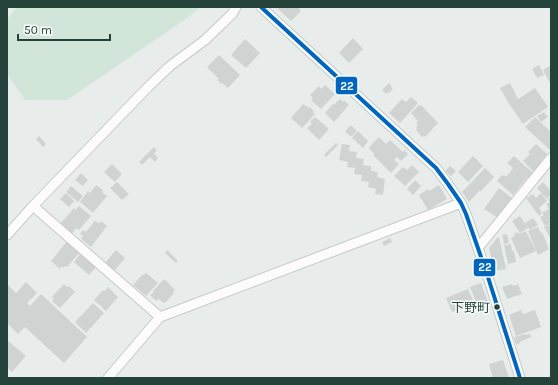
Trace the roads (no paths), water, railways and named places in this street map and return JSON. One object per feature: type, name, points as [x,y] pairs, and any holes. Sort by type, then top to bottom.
[{"type":"street","points":[[7,235],[33,206],[170,66],[205,40],[232,14],[236,7]]},
{"type":"street","points":[[261,7],[436,168],[448,184],[461,203],[478,248],[520,378]]},
{"type":"street","points":[[478,248],[551,158]]},
{"type":"street","points":[[108,378],[160,317],[461,203]]},
{"type":"street","points":[[33,206],[160,317]]},
{"type":"place","name":"下野町","points":[[497,307]]}]
